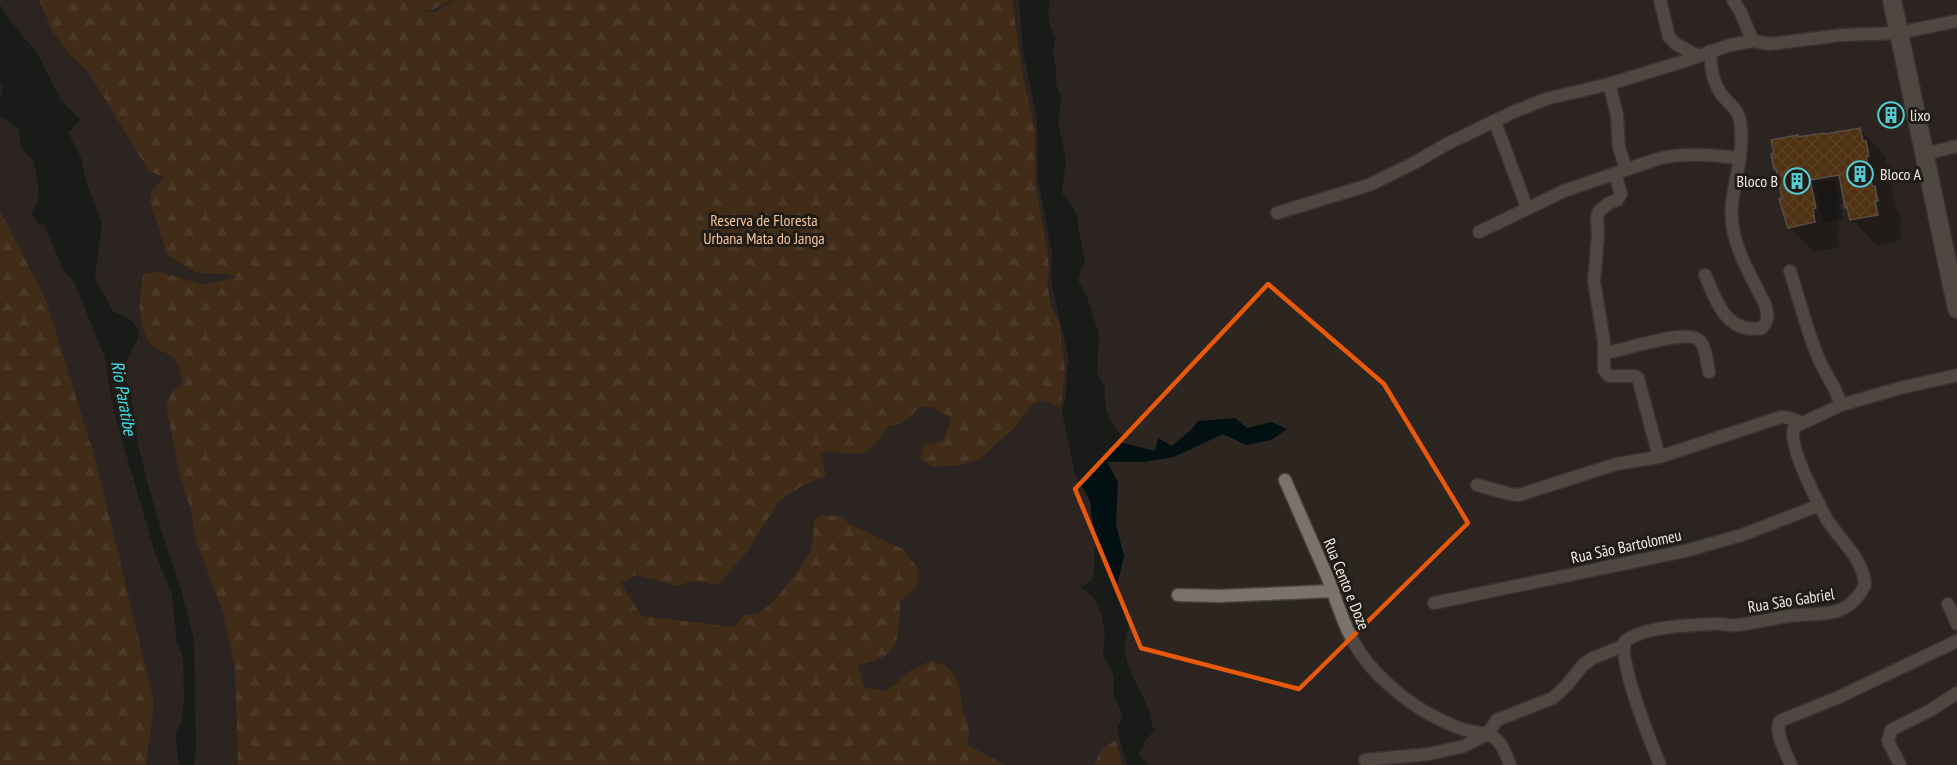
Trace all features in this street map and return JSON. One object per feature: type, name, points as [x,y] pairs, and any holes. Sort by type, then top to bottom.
[{"type":"street","points":[[1660,0],[1669,38],[1676,44],[1704,54],[1722,95],[1739,116],[1742,148],[1732,205],[1734,237],[1768,314],[1767,321],[1762,328],[1736,326],[1720,309],[1705,274]]},
{"type":"street","points":[[1733,0],[1753,41]]},
{"type":"street","points":[[1892,0],[1924,154],[1954,277],[1957,309]]},
{"type":"street","points":[[1277,213],[1369,185],[1447,144],[1546,99],[1609,84],[1730,45],[1753,41],[1770,44],[1842,35],[1898,33],[1957,21]]},
{"type":"street","points":[[1609,84],[1617,115],[1621,194],[1617,200],[1599,211],[1597,218],[1599,235],[1593,281],[1605,353],[1604,370],[1607,375],[1638,378],[1659,457]]},
{"type":"street","points":[[1495,122],[1527,208]]},
{"type":"street","points":[[1924,154],[1957,146]]},
{"type":"street","points":[[1479,232],[1574,187],[1657,159],[1681,154],[1740,158]]},
{"type":"street","points":[[1790,271],[1806,327],[1821,364],[1842,405]]},
{"type":"street","points":[[1605,353],[1662,340],[1696,337],[1701,341],[1709,372]]},
{"type":"street","points":[[1820,505],[1792,436],[1794,427],[1800,422],[1842,405],[1900,388],[1957,375]]},
{"type":"street","points":[[1477,485],[1519,495],[1616,465],[1659,457],[1781,417],[1800,422]]},
{"type":"street","name":"Rua Cento e Doze","points":[[1285,480],[1333,591],[1345,627],[1367,663],[1387,684],[1414,705],[1462,730],[1487,734]]},
{"type":"street","name":"Rua São Gabriel","points":[[1624,650],[1629,639],[1661,628],[1712,624],[1736,626],[1797,615],[1826,614],[1842,610],[1853,604],[1865,585],[1861,565],[1827,519],[1820,505]]},
{"type":"street","name":"Rua São Bartolomeu","points":[[1434,603],[1684,551],[1742,535],[1820,505]]},
{"type":"street","points":[[1178,596],[1333,591]]},
{"type":"street","points":[[1948,604],[1957,624]]},
{"type":"street","points":[[1791,765],[1778,728],[1780,720],[1839,697],[1957,641]]},
{"type":"street","points":[[1365,760],[1418,756],[1464,746],[1487,734],[1497,720],[1552,698],[1568,685],[1583,665],[1593,657],[1624,650],[1634,694],[1656,764]]},
{"type":"street","points":[[1900,765],[1888,741],[1891,730],[1938,706],[1957,693]]},
{"type":"street","points":[[1487,734],[1497,740],[1510,765]]},
{"type":"highlighted area","points":[[1268,284],[1384,384],[1468,523],[1299,689],[1141,648],[1075,489]]},
{"type":"green space","name":"Reserva de Floresta Urbana Mata do Janga","points":[[38,0],[452,0],[419,13],[436,12],[455,0],[1012,0],[1023,77],[1035,130],[1035,182],[1047,249],[1049,269],[1047,283],[1051,307],[1059,322],[1065,370],[1061,407],[1042,400],[1033,404],[1014,428],[979,460],[959,465],[933,467],[920,459],[924,445],[943,441],[951,418],[934,408],[920,406],[903,422],[889,426],[866,451],[854,454],[821,453],[826,476],[805,484],[780,500],[746,553],[718,585],[691,581],[678,586],[636,575],[621,583],[641,616],[733,627],[744,615],[756,614],[764,610],[796,574],[811,549],[814,521],[821,515],[839,516],[853,526],[903,549],[917,567],[919,579],[915,587],[900,602],[897,636],[889,652],[872,661],[858,664],[864,687],[884,691],[897,683],[906,673],[930,661],[945,665],[954,674],[960,691],[962,709],[969,727],[968,745],[1005,765],[238,765],[235,669],[224,616],[197,543],[190,507],[180,476],[166,405],[172,392],[183,383],[174,358],[154,347],[147,338],[140,312],[143,274],[157,271],[204,285],[237,277],[226,274],[198,273],[167,255],[150,201],[151,192],[164,177],[149,171],[89,73],[71,56],[51,29]]},
{"type":"green space","points":[[0,211],[46,300],[96,462],[154,702],[146,765],[0,765]]},
{"type":"green space","points":[[1116,740],[1122,765],[1094,765],[1102,749]]},
{"type":"water","points":[[1019,0],[1050,0],[1048,15],[1055,37],[1053,53],[1056,84],[1061,97],[1058,122],[1066,160],[1062,193],[1074,209],[1078,219],[1085,259],[1078,280],[1087,297],[1099,334],[1097,374],[1105,386],[1108,413],[1123,437],[1119,442],[1155,451],[1158,438],[1172,446],[1198,421],[1235,418],[1247,428],[1272,422],[1287,429],[1271,440],[1246,445],[1223,434],[1174,457],[1145,462],[1107,462],[1118,482],[1116,525],[1124,556],[1115,593],[1129,627],[1125,646],[1128,666],[1147,706],[1154,731],[1144,742],[1139,755],[1149,765],[1127,765],[1117,729],[1123,716],[1114,696],[1114,676],[1103,654],[1105,631],[1100,610],[1092,596],[1080,587],[1092,580],[1095,543],[1090,501],[1075,474],[1062,412],[1066,395],[1068,355],[1051,281],[1052,253],[1038,181],[1037,119],[1023,51]]},
{"type":"water","name":"Rio Paratibe","points":[[0,5],[37,53],[61,100],[81,120],[68,132],[81,158],[86,181],[102,223],[95,278],[113,311],[131,320],[139,331],[137,341],[122,368],[131,394],[138,444],[147,481],[180,586],[194,640],[196,750],[194,765],[179,765],[175,734],[181,723],[184,702],[183,658],[177,642],[172,596],[155,553],[122,440],[112,403],[105,358],[74,282],[63,269],[44,224],[39,225],[31,214],[39,192],[34,162],[22,148],[18,129],[0,116],[3,87],[0,83]]},
{"type":"water","points":[[1835,179],[1843,219],[1823,223],[1815,183]]},
{"type":"building","points":[[1860,128],[1863,141],[1866,141],[1869,156],[1866,156],[1872,186],[1875,186],[1878,215],[1850,220],[1847,207],[1845,208],[1839,175],[1810,180],[1816,208],[1813,209],[1815,222],[1788,228],[1779,199],[1782,198],[1771,154],[1774,153],[1771,140]]},
{"type":"place","name":"lixo","points":[[1891,115]]},
{"type":"place","name":"Bloco A","points":[[1860,174]]},
{"type":"place","name":"Bloco B","points":[[1797,181]]}]
